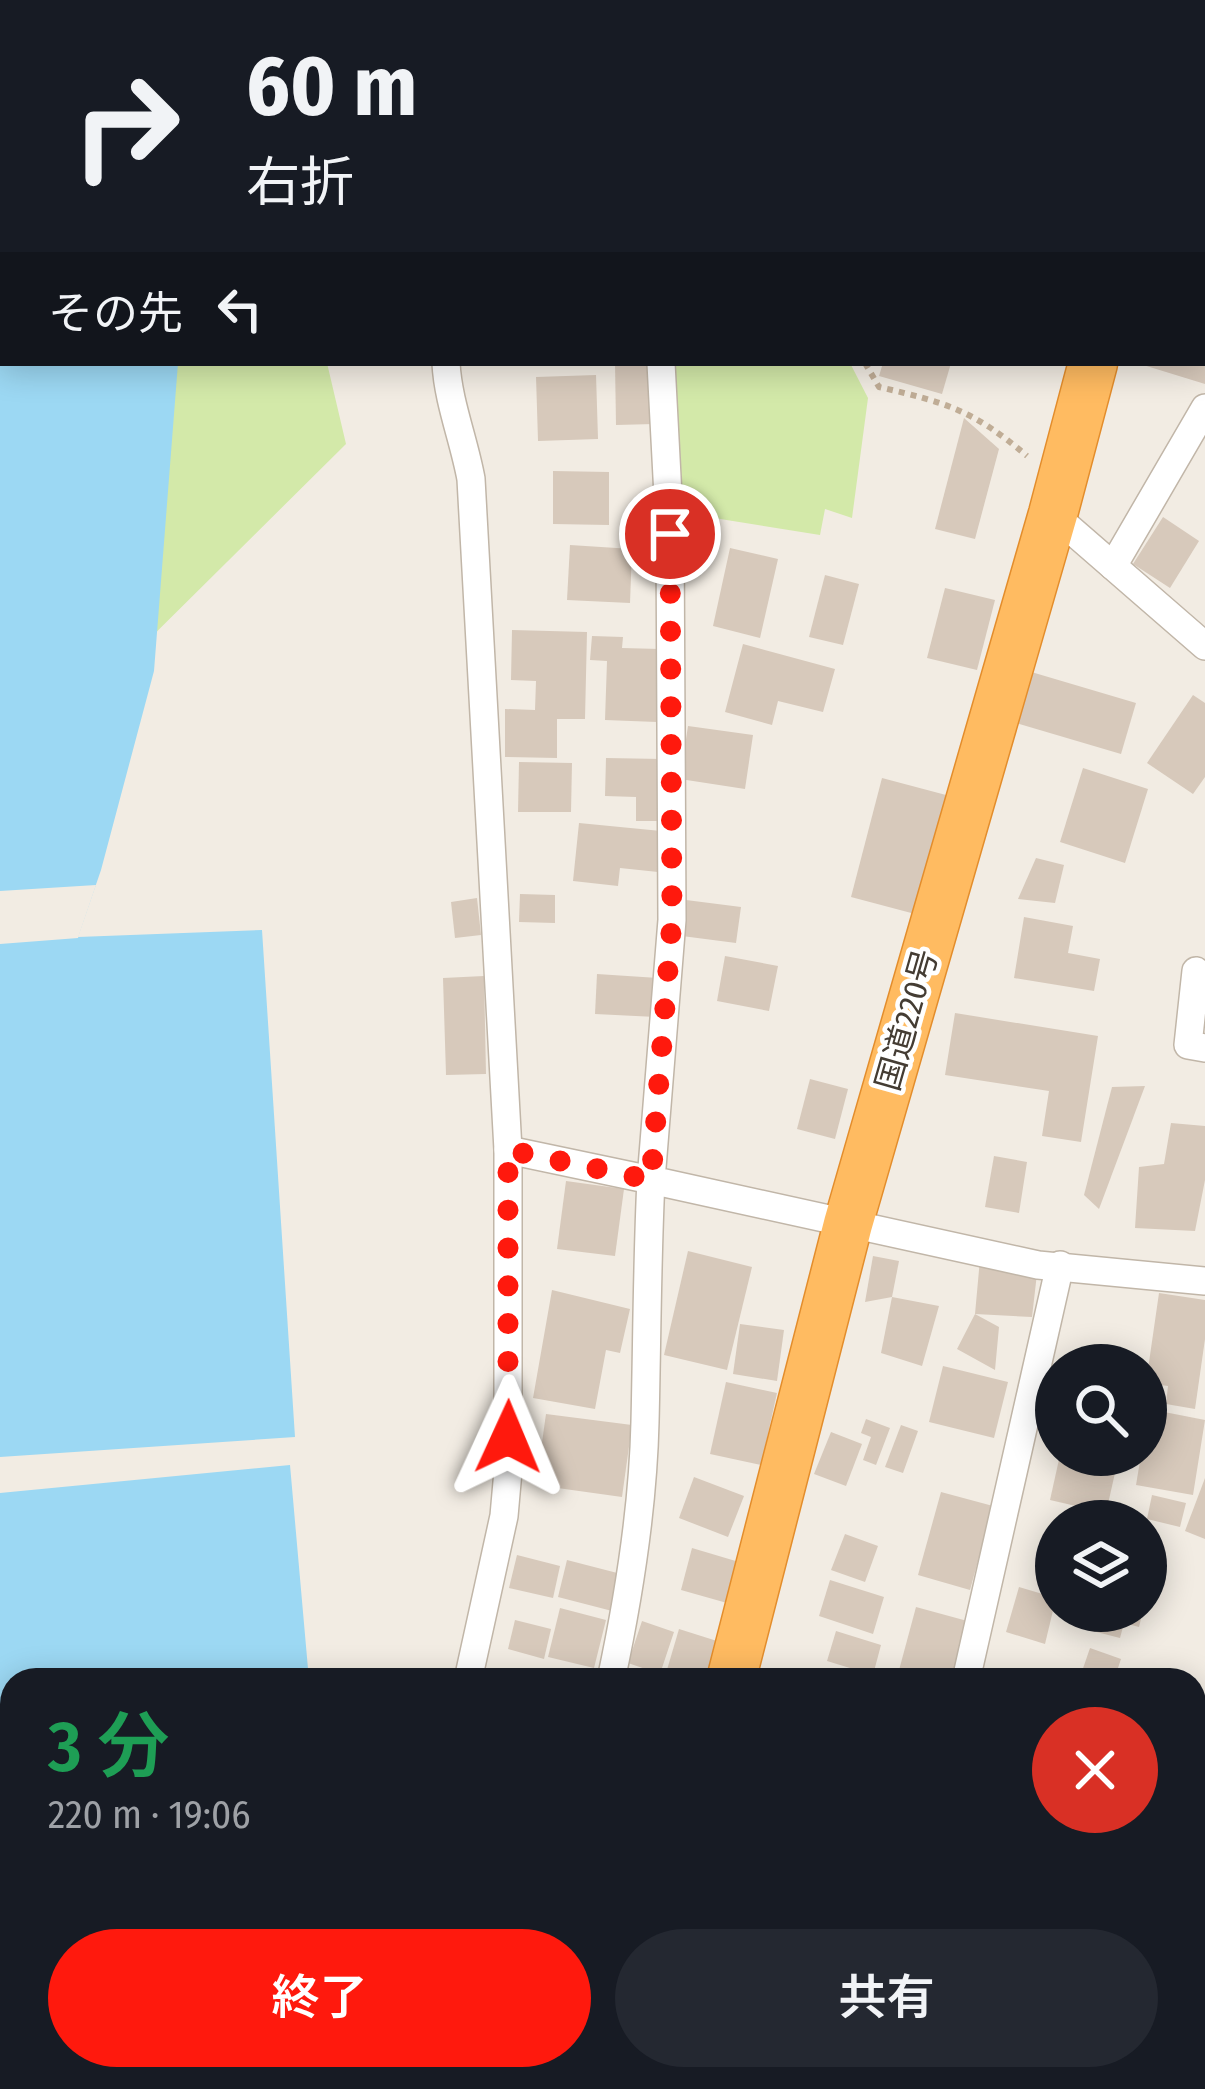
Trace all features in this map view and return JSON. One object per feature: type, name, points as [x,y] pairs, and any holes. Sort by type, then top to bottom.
[{"type":"highway","name":"国道220号","points":[[734,1668],[848,1224],[1093,366]]},
{"type":"street","points":[[446,366],[471,479],[508,1150],[508,1471],[504,1516],[471,1668]]},
{"type":"street","points":[[613,1668],[629,1593],[645,1426],[651,1180],[672,920],[670,534],[661,366]]},
{"type":"street","points":[[1113,566],[1205,408]]},
{"type":"street","points":[[1057,500],[1113,566],[1205,646]]},
{"type":"street","points":[[1196,971],[1188,1045],[1205,1048]]},
{"type":"street","points":[[508,1150],[1038,1265],[1205,1281]]},
{"type":"street","points":[[969,1668],[1060,1265]]},
{"type":"path","points":[[867,366],[879,386],[951,405],[987,421],[1057,500]]},
{"type":"green space","points":[[0,366],[328,366],[346,444],[0,787]]},
{"type":"green space","points":[[674,366],[852,366],[868,398],[852,518],[825,509],[820,535],[683,513]]},
{"type":"water","points":[[0,366],[178,366],[154,671],[101,870],[78,937],[262,930],[295,1437],[0,1457]]},
{"type":"water","points":[[290,1465],[308,1668],[0,1668],[0,1493]]},
{"type":"pier","points":[[96,885],[78,938],[0,944],[0,891]]},
{"type":"building","points":[[615,366],[654,366],[654,424],[616,425]]},
{"type":"building","points":[[882,366],[950,366],[942,394],[879,376]]},
{"type":"building","points":[[1146,366],[1205,366],[1205,384]]},
{"type":"building","points":[[596,375],[598,439],[538,441],[536,377]]},
{"type":"building","points":[[964,418],[999,449],[975,539],[935,529]]},
{"type":"building","points":[[553,471],[609,472],[609,525],[553,524]]},
{"type":"building","points":[[1163,517],[1199,541],[1170,588],[1133,564]]},
{"type":"building","points":[[570,545],[632,549],[630,603],[567,600]]},
{"type":"building","points":[[730,548],[778,559],[760,638],[713,626]]},
{"type":"building","points":[[825,575],[859,584],[843,645],[809,637]]},
{"type":"building","points":[[945,588],[995,600],[977,670],[927,658]]},
{"type":"building","points":[[512,630],[587,632],[585,719],[557,719],[557,758],[505,757],[505,709],[535,710],[536,681],[511,680]]},
{"type":"building","points":[[592,636],[623,637],[622,648],[660,649],[657,722],[605,720],[607,661],[590,660]]},
{"type":"building","points":[[743,644],[835,669],[823,712],[778,701],[772,725],[725,712]]},
{"type":"building","points":[[1028,671],[1136,703],[1121,754],[1013,722]]},
{"type":"building","points":[[1193,695],[1205,703],[1205,777],[1193,794],[1147,763]]},
{"type":"building","points":[[688,726],[753,735],[745,789],[680,779]]},
{"type":"building","points":[[606,758],[662,759],[661,821],[636,821],[636,797],[605,796]]},
{"type":"building","points":[[519,762],[572,763],[571,812],[518,812]]},
{"type":"building","points":[[1083,768],[1148,789],[1125,863],[1060,842]]},
{"type":"building","points":[[882,778],[946,795],[915,914],[851,897]]},
{"type":"building","points":[[579,823],[661,831],[658,872],[620,868],[618,886],[573,881]]},
{"type":"building","points":[[1036,858],[1064,865],[1055,903],[1018,899]]},
{"type":"building","points":[[520,894],[555,895],[555,923],[519,922]]},
{"type":"building","points":[[477,898],[481,935],[455,938],[451,902]]},
{"type":"building","points":[[686,900],[741,907],[736,943],[682,936]]},
{"type":"building","points":[[1024,917],[1073,926],[1068,953],[1100,959],[1094,991],[1014,978]]},
{"type":"building","points":[[725,956],[778,966],[769,1011],[717,1001]]},
{"type":"building","points":[[597,974],[658,978],[656,1017],[595,1014]]},
{"type":"building","points":[[484,976],[486,1074],[446,1075],[443,978]]},
{"type":"building","points":[[955,1013],[1098,1036],[1081,1142],[1042,1136],[1049,1091],[945,1075]]},
{"type":"building","points":[[810,1079],[848,1089],[835,1139],[797,1129]]},
{"type":"building","points":[[1145,1086],[1099,1209],[1084,1195],[1112,1087]]},
{"type":"building","points":[[1171,1123],[1205,1126],[1205,1180],[1195,1231],[1135,1228],[1139,1167],[1164,1164]]},
{"type":"building","points":[[994,1156],[1027,1162],[1019,1213],[985,1207]]},
{"type":"building","points":[[566,1181],[624,1189],[615,1256],[557,1249]]},
{"type":"building","points":[[688,1251],[752,1267],[727,1370],[664,1355]]},
{"type":"building","points":[[873,1256],[899,1261],[892,1297],[865,1302]]},
{"type":"building","points":[[980,1259],[1038,1265],[1032,1317],[975,1314]]},
{"type":"building","points":[[552,1290],[630,1309],[620,1353],[606,1350],[595,1409],[533,1398]]},
{"type":"building","points":[[1159,1293],[1205,1300],[1195,1409],[1167,1404],[1167,1344],[1152,1344]]},
{"type":"building","points":[[892,1297],[939,1306],[922,1366],[881,1353]]},
{"type":"building","points":[[975,1314],[999,1327],[995,1370],[957,1349]]},
{"type":"building","points":[[740,1324],[784,1330],[777,1381],[733,1374]]},
{"type":"building","points":[[943,1366],[1008,1382],[994,1438],[929,1422]]},
{"type":"building","points":[[726,1382],[777,1393],[761,1465],[710,1454]]},
{"type":"building","points":[[1167,1413],[1205,1420],[1193,1495],[1136,1485],[1138,1476],[1167,1476]]},
{"type":"building","points":[[546,1414],[632,1425],[622,1497],[536,1485]]},
{"type":"building","points":[[866,1419],[890,1428],[876,1465],[863,1460],[871,1437],[861,1433]]},
{"type":"building","points":[[901,1425],[918,1431],[903,1473],[885,1467]]},
{"type":"building","points":[[831,1432],[862,1444],[846,1486],[814,1474]]},
{"type":"building","points":[[1055,1476],[1114,1476],[1109,1500],[1050,1500]]},
{"type":"building","points":[[694,1477],[744,1496],[728,1537],[679,1518]]},
{"type":"building","points":[[1205,1478],[1205,1539],[1185,1531]]},
{"type":"building","points":[[941,1492],[993,1506],[970,1590],[918,1575]]},
{"type":"building","points":[[1152,1495],[1186,1503],[1180,1527],[1167,1524],[1167,1500],[1151,1500]]},
{"type":"building","points":[[845,1534],[878,1546],[865,1582],[831,1570]]},
{"type":"building","points":[[692,1548],[739,1562],[727,1603],[681,1590]]},
{"type":"building","points":[[517,1555],[560,1566],[553,1598],[509,1588]]},
{"type":"building","points":[[567,1560],[625,1575],[616,1612],[558,1597]]},
{"type":"building","points":[[830,1580],[884,1597],[873,1634],[819,1616]]},
{"type":"building","points":[[1019,1587],[1035,1592],[1035,1632],[1048,1632],[1045,1644],[1006,1632]]},
{"type":"building","points":[[916,1607],[971,1622],[958,1668],[900,1668]]},
{"type":"building","points":[[560,1608],[606,1620],[594,1668],[548,1657]]},
{"type":"building","points":[[515,1620],[551,1629],[544,1659],[508,1649]]},
{"type":"building","points":[[642,1621],[674,1632],[662,1668],[628,1663]]},
{"type":"building","points":[[679,1629],[717,1641],[709,1668],[668,1668]]},
{"type":"building","points":[[836,1631],[881,1645],[875,1668],[827,1661]]},
{"type":"building","points":[[1090,1648],[1121,1659],[1118,1668],[1083,1668]]},
{"type":"route","points":[[508,1437],[508,1150],[651,1180],[672,920],[670,534]]}]
